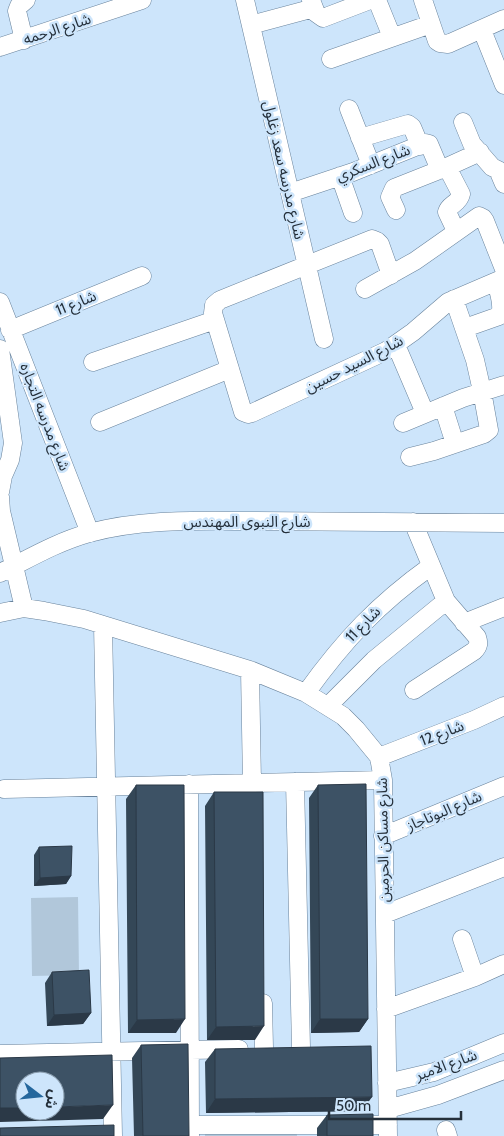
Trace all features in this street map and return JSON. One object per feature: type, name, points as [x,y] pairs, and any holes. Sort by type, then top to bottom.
[{"type":"street","points":[[24,40],[17,11],[19,6],[26,0]]},
{"type":"street","name":"شارع الرحمه","points":[[0,47],[142,0]]},
{"type":"street","name":"شارع مدرسه سعد زغلول","points":[[245,0],[324,340]]},
{"type":"street","points":[[251,25],[313,4],[316,14],[323,18],[370,0]]},
{"type":"street","points":[[377,0],[392,37]]},
{"type":"street","points":[[423,0],[438,41],[444,44],[482,30],[504,19]]},
{"type":"street","points":[[331,59],[431,24]]},
{"type":"street","points":[[482,30],[504,85]]},
{"type":"street","points":[[349,108],[371,165]]},
{"type":"street","points":[[463,122],[472,144],[499,166],[499,172],[504,184]]},
{"type":"street","points":[[360,138],[408,124],[412,127],[420,146]]},
{"type":"street","name":"شارع السكري","points":[[290,192],[371,165],[425,143],[429,144],[444,169]]},
{"type":"street","points":[[396,210],[390,197],[394,188],[444,169],[480,152]]},
{"type":"street","points":[[444,169],[461,194],[458,202],[449,207],[447,212],[456,231]]},
{"type":"street","points":[[340,176],[352,214]]},
{"type":"street","points":[[365,289],[415,261],[478,216],[483,218],[499,242],[503,306],[502,313],[499,316],[465,328]]},
{"type":"street","points":[[100,422],[230,369],[213,313],[214,305],[220,300],[372,239],[380,244],[391,275]]},
{"type":"street","name":"شارع 11","points":[[8,335],[142,276]]},
{"type":"street","name":"شارع السيد حسين","points":[[230,369],[243,412],[252,414],[396,345],[441,307],[501,277]]},
{"type":"street","points":[[410,457],[455,444],[484,434],[489,430],[482,392],[465,328],[454,299]]},
{"type":"street","name":"شارع مدرسه التجاره","points":[[0,302],[8,335],[90,533]]},
{"type":"street","points":[[93,362],[215,320]]},
{"type":"street","points":[[396,345],[425,413]]},
{"type":"street","points":[[0,349],[12,434],[5,460],[0,492]]},
{"type":"street","points":[[403,423],[443,406],[504,385]]},
{"type":"street","points":[[443,406],[455,444]]},
{"type":"street","points":[[0,497],[7,570],[24,608],[0,613]]},
{"type":"street","points":[[413,522],[446,601],[477,637],[479,642],[478,647],[414,690]]},
{"type":"street","name":"شارع النبوى المهندس","points":[[7,570],[50,547],[90,533],[144,523],[504,523]]},
{"type":"street","name":"شارع 11","points":[[306,693],[352,634],[383,604],[431,566]]},
{"type":"street","points":[[328,706],[374,660],[446,601]]},
{"type":"street","points":[[464,623],[504,607]]},
{"type":"street","name":"شارع مساكن الحرمين","points":[[24,608],[64,614],[103,625],[250,670],[306,693],[343,716],[379,757],[383,780],[388,1123]]},
{"type":"street","points":[[94,1129],[113,1132],[103,625]]},
{"type":"street","points":[[250,670],[257,783],[262,802]]},
{"type":"street","name":"شارع 12","points":[[379,757],[474,720],[504,706]]},
{"type":"street","points":[[4,789],[383,780]]},
{"type":"street","points":[[295,782],[301,1048]]},
{"type":"street","points":[[188,784],[190,1131],[299,1131],[388,1123],[438,1095],[504,1070]]},
{"type":"street","name":"شارع البوتاجاز","points":[[384,836],[504,786]]},
{"type":"street","points":[[385,914],[504,867]]},
{"type":"street","points":[[462,939],[475,977]]},
{"type":"street","points":[[386,1009],[475,977],[504,964]]},
{"type":"street","points":[[263,989],[264,1048]]},
{"type":"street","name":"شارع الامير","points":[[387,1084],[434,1072],[504,1043]]},
{"type":"street","points":[[368,1048],[387,1047]]},
{"type":"street","points":[[0,1054],[320,1048]]},
{"type":"shaded area","points":[[78,897],[79,975],[32,976],[31,898]]},
{"type":"shaded area","points":[[296,1125],[297,1136],[205,1136],[205,1126]]},
{"type":"building","points":[[366,784],[368,1019],[320,1019],[318,785]]},
{"type":"building","points":[[136,785],[184,785],[185,1019],[137,1020]]},
{"type":"building","points":[[214,792],[263,792],[264,1026],[216,1027]]},
{"type":"building","points":[[72,846],[71,876],[40,878],[39,847]]},
{"type":"building","points":[[89,970],[91,1013],[54,1015],[52,972]]},
{"type":"building","points":[[188,1044],[189,1136],[143,1136],[141,1045]]},
{"type":"building","points":[[371,1046],[372,1097],[215,1099],[215,1049]]},
{"type":"building","points":[[112,1055],[113,1105],[65,1107],[65,1071],[15,1071],[15,1108],[0,1108],[0,1058]]},
{"type":"building","points":[[373,1114],[373,1136],[327,1136],[327,1115]]},
{"type":"building","points":[[114,1125],[114,1136],[0,1136],[0,1128]]}]
